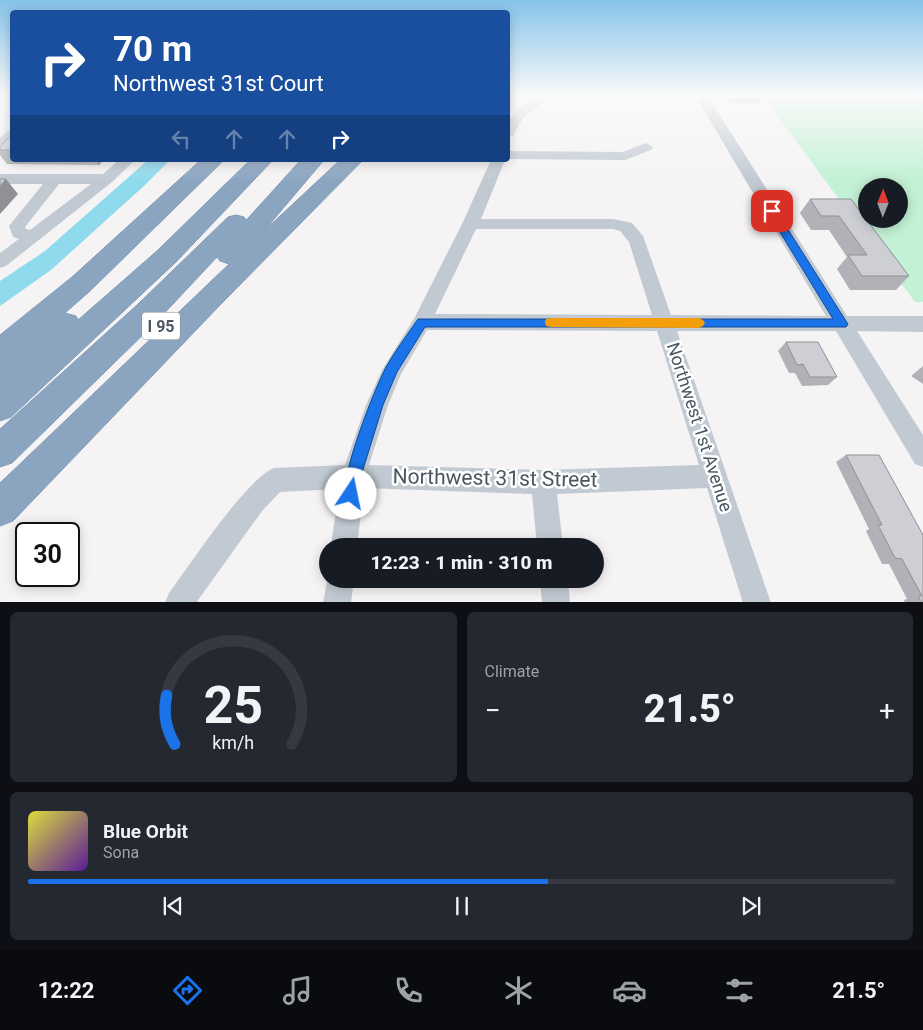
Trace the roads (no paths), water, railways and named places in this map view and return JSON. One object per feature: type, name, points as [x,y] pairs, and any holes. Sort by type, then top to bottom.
[{"type":"highway","points":[[0,352],[81,284],[211,162]]},
{"type":"highway","points":[[0,379],[106,290],[241,162]]},
{"type":"highway","points":[[0,407],[124,296],[233,192],[260,162]]},
{"type":"highway","points":[[0,451],[147,314],[247,211],[291,162]]},
{"type":"highway","name":"I 95","points":[[0,484],[202,285],[259,223],[310,162]]},
{"type":"highway","points":[[0,508],[212,296],[350,162]]},
{"type":"street","points":[[718,123],[923,456]]},
{"type":"street","points":[[0,146],[10,136]]},
{"type":"street","points":[[510,155],[625,156],[646,147]]},
{"type":"street","points":[[0,262],[107,179],[126,162]]},
{"type":"street","points":[[345,538],[353,476],[376,405],[392,370],[422,322],[470,224],[497,162]]},
{"type":"street","points":[[0,179],[107,179]]},
{"type":"street","points":[[33,236],[19,233],[17,226],[55,179]]},
{"type":"street","points":[[470,224],[613,224],[626,227]]},
{"type":"street","name":"Northwest 1st Avenue","points":[[626,227],[637,240],[757,602]]},
{"type":"street","points":[[422,322],[923,324]]},
{"type":"street","name":"Northwest 31st Street","points":[[274,480],[353,476],[543,482],[716,476]]},
{"type":"street","points":[[178,602],[253,502],[274,480]]},
{"type":"street","points":[[543,482],[549,538]]},
{"type":"street","points":[[336,602],[338,588]]},
{"type":"street","points":[[555,588],[556,602]]},
{"type":"water","points":[[146,162],[168,162],[51,270],[0,306],[0,281],[45,251]]}]
